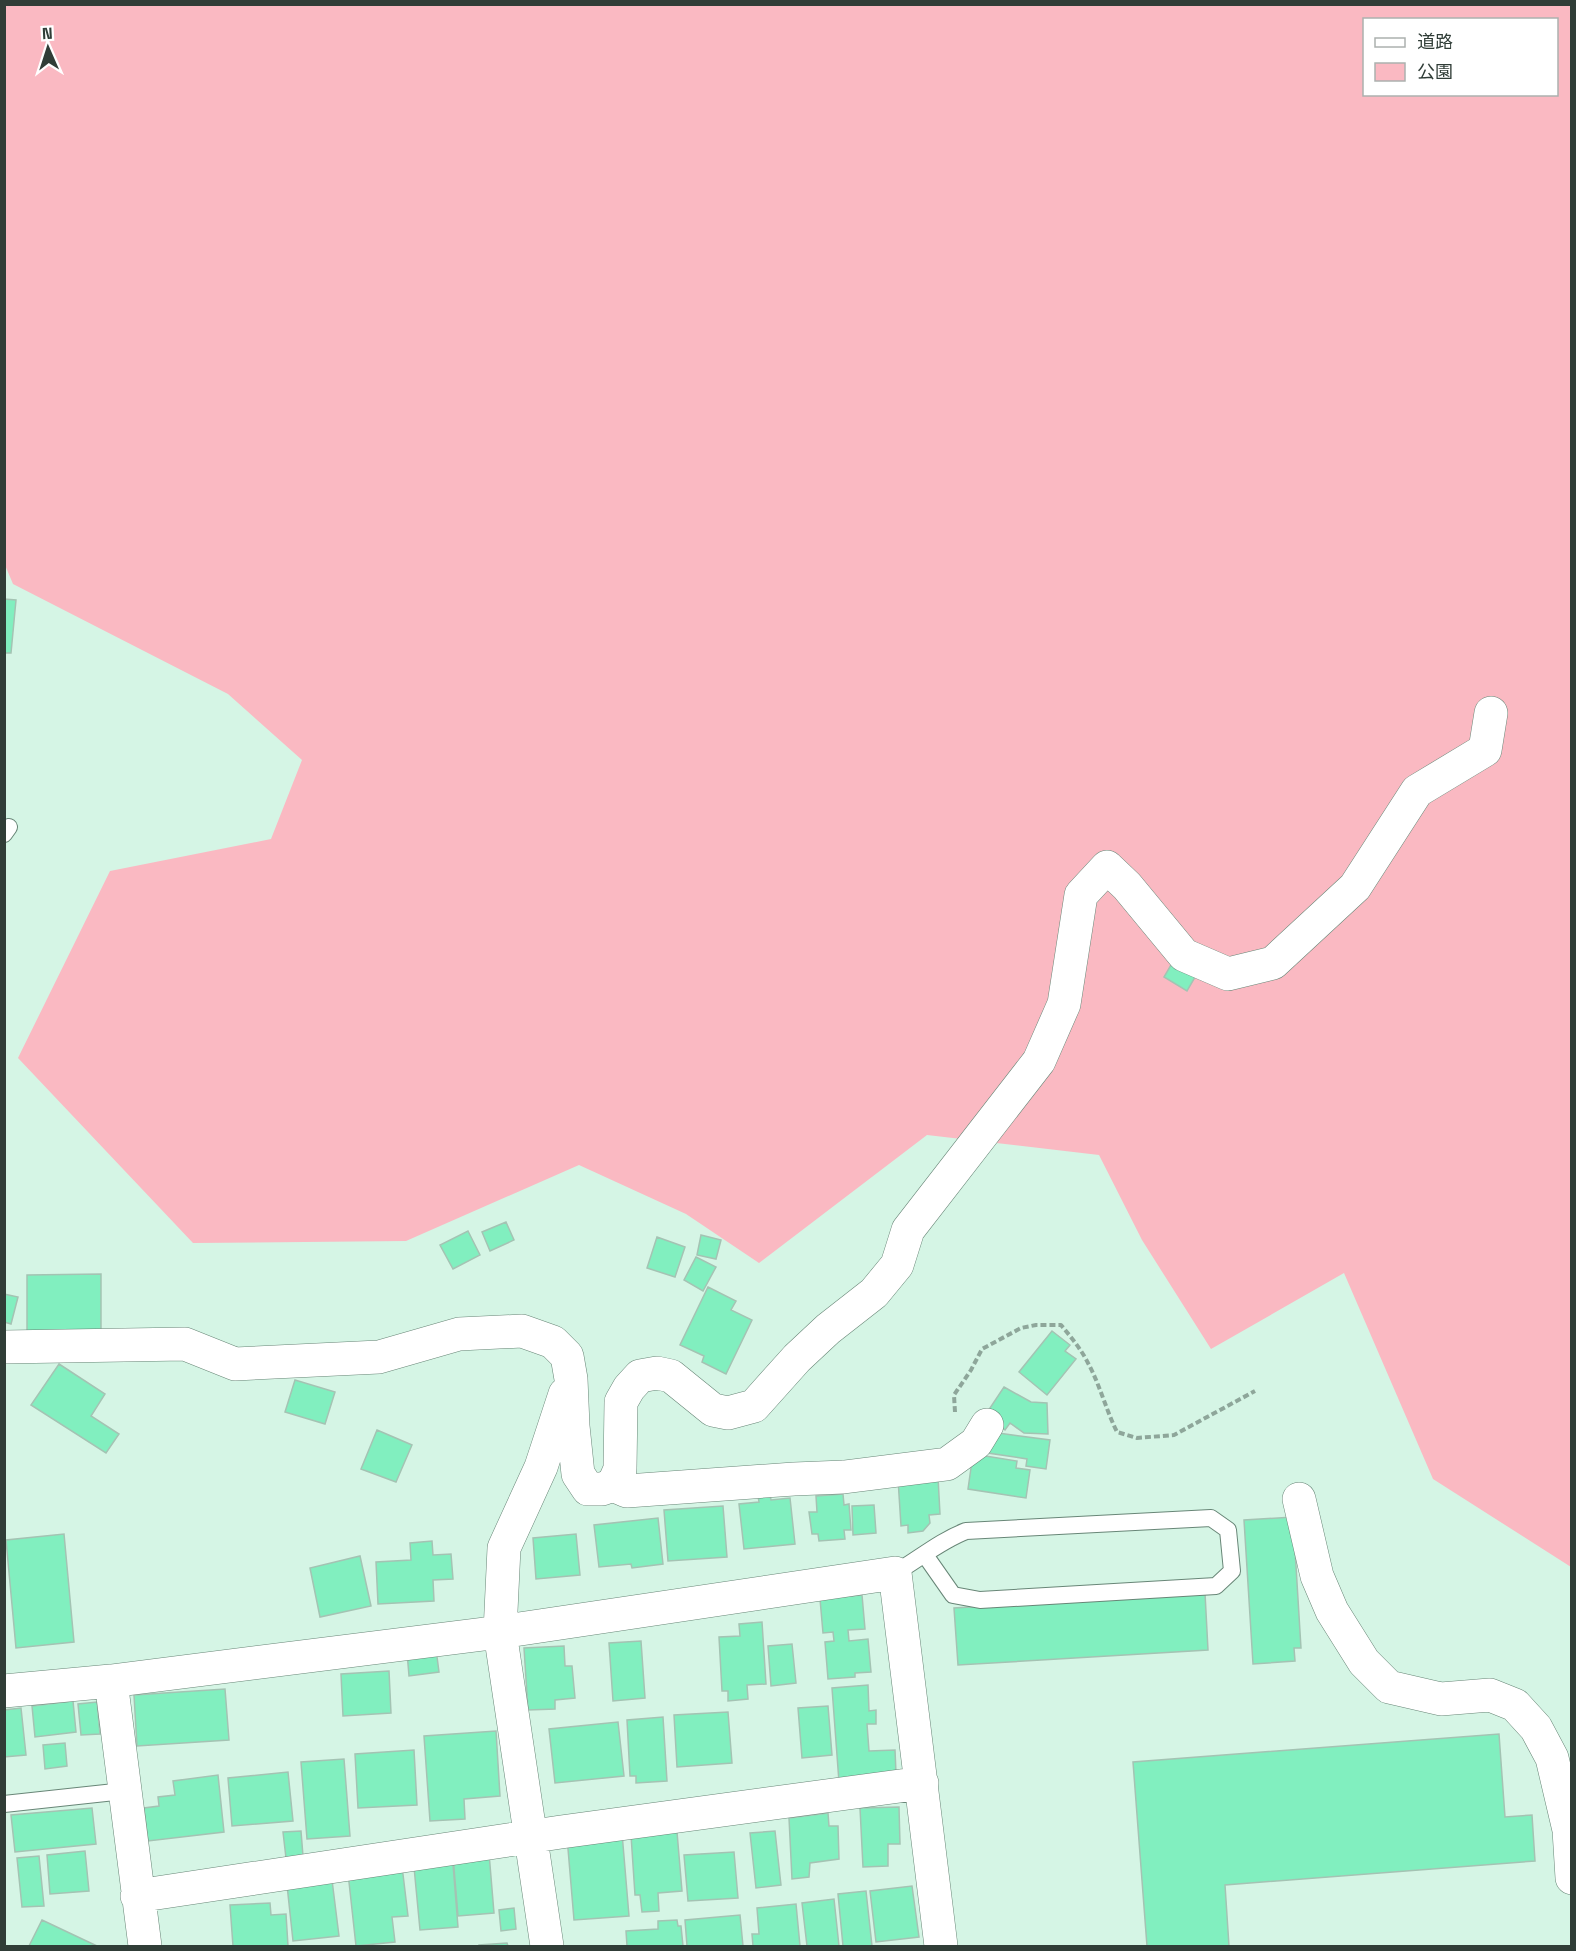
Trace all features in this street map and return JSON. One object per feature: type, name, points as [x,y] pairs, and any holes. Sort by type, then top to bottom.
[{"type":"street","points":[[613,1485],[620,1469],[621,1402],[629,1388],[640,1376],[657,1373],[671,1376],[713,1410],[728,1413],[754,1406],[797,1358],[828,1329],[874,1293],[897,1265],[908,1230],[1039,1061],[1064,1004],[1081,895],[1107,867],[1127,886],[1184,956],[1228,974],[1273,963],[1355,887],[1418,791],[1485,750],[1491,713]]},
{"type":"street","points":[[4,1347],[185,1344],[235,1364],[379,1357],[459,1334],[496,1330],[522,1331],[553,1342],[567,1356],[571,1379],[578,1474],[588,1489],[602,1489],[613,1485],[627,1491],[844,1477],[947,1464],[976,1443],[987,1425]]},
{"type":"street","points":[[547,1947],[500,1632],[504,1548],[541,1467],[571,1379]]},
{"type":"street","points":[[1299,1499],[1317,1576],[1332,1611],[1365,1662],[1389,1687],[1441,1699],[1490,1695],[1515,1705],[1536,1728],[1552,1758],[1569,1830],[1572,1878]]},
{"type":"street","points":[[4,1691],[111,1681],[500,1632],[895,1573],[941,1947]]},
{"type":"street","points":[[111,1681],[137,1896],[146,1947]]},
{"type":"street","points":[[137,1896],[922,1783]]},
{"type":"lane","points":[[895,1573],[949,1538],[966,1531],[1211,1518],[1228,1530],[1232,1571],[1216,1586],[980,1600],[952,1595],[926,1555]]},
{"type":"lane","points":[[4,1804],[124,1791]]},
{"type":"path","points":[[962,1453],[962,1433],[954,1409],[954,1395],[982,1349],[1021,1328],[1036,1325],[1061,1325],[1076,1342],[1089,1364],[1117,1432],[1137,1438],[1174,1435],[1255,1391]]},
{"type":"green space","points":[[5,5],[1571,5],[1571,1567],[1433,1479],[1344,1273],[1211,1349],[1142,1240],[1099,1155],[927,1135],[759,1263],[686,1214],[579,1165],[406,1241],[193,1243],[18,1058],[110,871],[271,839],[302,760],[228,694],[13,584],[5,565]]},
{"type":"building","points":[[4,599],[16,600],[11,653],[4,653]]},
{"type":"building","points":[[1175,958],[1198,972],[1187,991],[1164,977]]},
{"type":"building","points":[[506,1222],[514,1240],[490,1251],[482,1232]]},
{"type":"building","points":[[468,1231],[480,1255],[453,1269],[440,1245]]},
{"type":"building","points":[[701,1235],[721,1240],[716,1259],[697,1255]]},
{"type":"building","points":[[657,1237],[685,1247],[675,1277],[647,1268]]},
{"type":"building","points":[[696,1257],[716,1267],[703,1291],[684,1280]]},
{"type":"building","points":[[101,1274],[101,1332],[27,1333],[27,1275]]},
{"type":"building","points":[[708,1287],[736,1301],[731,1310],[752,1320],[726,1374],[702,1362],[704,1356],[680,1345]]},
{"type":"building","points":[[4,1294],[18,1297],[11,1324],[4,1322]]},
{"type":"building","points":[[1052,1331],[1070,1345],[1065,1351],[1076,1359],[1047,1395],[1019,1372]]},
{"type":"building","points":[[59,1364],[105,1394],[91,1416],[119,1434],[106,1453],[31,1405]]},
{"type":"building","points":[[295,1380],[335,1392],[325,1424],[285,1412]]},
{"type":"building","points":[[1004,1387],[1031,1402],[1047,1403],[1048,1434],[1024,1433],[1010,1423],[1005,1430],[997,1424],[988,1411]]},
{"type":"building","points":[[377,1430],[412,1445],[396,1482],[361,1469]]},
{"type":"building","points":[[991,1432],[1050,1440],[1046,1469],[1026,1466],[1027,1459],[988,1453]]},
{"type":"building","points":[[973,1454],[1017,1461],[1016,1468],[1030,1470],[1026,1498],[968,1489]]},
{"type":"building","points":[[938,1477],[940,1514],[929,1515],[930,1523],[923,1531],[908,1533],[908,1525],[901,1526],[898,1479]]},
{"type":"building","points":[[843,1494],[844,1505],[849,1504],[851,1530],[844,1530],[845,1539],[819,1541],[818,1534],[812,1534],[809,1512],[817,1512],[816,1496]]},
{"type":"building","points":[[770,1495],[771,1500],[790,1498],[795,1544],[744,1549],[739,1504],[759,1502],[758,1496]]},
{"type":"building","points":[[874,1505],[876,1533],[853,1535],[852,1506]]},
{"type":"building","points":[[723,1506],[727,1557],[668,1561],[664,1510]]},
{"type":"building","points":[[1293,1517],[1301,1648],[1294,1648],[1295,1661],[1253,1664],[1244,1520]]},
{"type":"building","points":[[658,1518],[663,1564],[632,1568],[631,1564],[599,1567],[594,1525]]},
{"type":"building","points":[[64,1534],[74,1642],[16,1648],[6,1540]]},
{"type":"building","points":[[576,1534],[580,1575],[536,1579],[533,1538]]},
{"type":"building","points":[[432,1541],[433,1555],[451,1554],[453,1579],[433,1580],[434,1601],[378,1604],[376,1562],[411,1560],[410,1543]]},
{"type":"building","points":[[360,1556],[371,1606],[320,1617],[310,1568]]},
{"type":"building","points":[[1205,1593],[1208,1650],[958,1665],[954,1608]]},
{"type":"building","points":[[862,1595],[865,1629],[848,1630],[849,1641],[868,1639],[871,1672],[855,1673],[855,1677],[828,1679],[825,1642],[834,1641],[833,1632],[823,1633],[820,1599]]},
{"type":"building","points":[[762,1622],[766,1684],[747,1685],[748,1699],[728,1701],[728,1691],[722,1691],[719,1637],[740,1636],[739,1624]]},
{"type":"building","points":[[641,1641],[645,1698],[613,1701],[609,1643]]},
{"type":"building","points":[[792,1644],[796,1683],[771,1686],[768,1646]]},
{"type":"building","points":[[564,1646],[565,1666],[572,1666],[575,1698],[555,1700],[555,1709],[528,1710],[524,1648]]},
{"type":"building","points":[[436,1649],[439,1672],[409,1676],[407,1652]]},
{"type":"building","points":[[389,1671],[391,1713],[343,1716],[341,1674]]},
{"type":"building","points":[[868,1685],[869,1711],[876,1710],[876,1724],[867,1724],[869,1751],[895,1750],[896,1773],[839,1782],[832,1688]]},
{"type":"building","points":[[225,1689],[229,1740],[137,1746],[134,1695]]},
{"type":"building","points":[[73,1701],[76,1732],[35,1737],[32,1706]]},
{"type":"building","points":[[97,1702],[100,1734],[81,1735],[78,1704]]},
{"type":"building","points":[[828,1706],[832,1755],[802,1758],[798,1708]]},
{"type":"building","points":[[21,1708],[26,1755],[4,1757],[4,1710]]},
{"type":"building","points":[[728,1712],[732,1763],[677,1767],[674,1715]]},
{"type":"building","points":[[663,1717],[667,1781],[636,1783],[636,1776],[630,1776],[627,1720]]},
{"type":"building","points":[[618,1722],[624,1776],[555,1783],[549,1729]]},
{"type":"building","points":[[496,1731],[500,1796],[464,1799],[465,1819],[430,1821],[424,1736]]},
{"type":"building","points":[[1499,1734],[1505,1817],[1532,1815],[1535,1861],[1225,1885],[1229,1946],[1147,1946],[1133,1762]]},
{"type":"building","points":[[65,1743],[67,1766],[45,1769],[43,1745]]},
{"type":"building","points":[[414,1750],[417,1805],[358,1808],[355,1754]]},
{"type":"building","points":[[344,1759],[350,1836],[307,1839],[301,1762]]},
{"type":"building","points":[[288,1772],[293,1821],[232,1826],[228,1778]]},
{"type":"building","points":[[218,1775],[224,1832],[148,1841],[144,1808],[159,1806],[158,1797],[175,1795],[173,1781]]},
{"type":"building","points":[[899,1807],[900,1844],[888,1844],[888,1866],[863,1867],[860,1808]]},
{"type":"building","points":[[92,1808],[96,1844],[15,1852],[11,1815]]},
{"type":"building","points":[[828,1813],[829,1826],[838,1826],[839,1859],[810,1863],[809,1877],[792,1879],[789,1818]]},
{"type":"building","points":[[301,1831],[303,1856],[286,1858],[283,1832]]},
{"type":"building","points":[[775,1831],[781,1885],[756,1888],[750,1833]]},
{"type":"building","points":[[677,1832],[682,1891],[658,1893],[659,1911],[642,1912],[640,1895],[635,1895],[631,1835]]},
{"type":"building","points":[[622,1833],[629,1916],[574,1920],[567,1837]]},
{"type":"building","points":[[85,1851],[89,1891],[50,1894],[47,1855]]},
{"type":"building","points":[[734,1852],[738,1898],[688,1901],[684,1855]]},
{"type":"building","points":[[489,1853],[494,1913],[458,1916],[453,1856]]},
{"type":"building","points":[[39,1856],[44,1906],[22,1907],[17,1858]]},
{"type":"building","points":[[453,1864],[458,1927],[420,1930],[414,1867]]},
{"type":"building","points":[[402,1866],[408,1916],[392,1917],[395,1942],[356,1946],[348,1873]]},
{"type":"building","points":[[332,1880],[339,1936],[293,1941],[287,1885]]},
{"type":"building","points":[[912,1886],[919,1937],[876,1942],[870,1891]]},
{"type":"building","points":[[866,1891],[872,1946],[843,1946],[838,1894]]},
{"type":"building","points":[[834,1899],[839,1946],[807,1946],[802,1903]]},
{"type":"building","points":[[270,1903],[271,1915],[286,1914],[288,1946],[233,1946],[230,1905]]},
{"type":"building","points":[[796,1904],[800,1946],[753,1946],[752,1934],[759,1934],[757,1908]]},
{"type":"building","points":[[514,1908],[516,1929],[501,1931],[499,1910]]},
{"type":"building","points":[[740,1915],[743,1946],[687,1946],[685,1920]]},
{"type":"building","points":[[42,1920],[97,1946],[29,1946]]},
{"type":"building","points":[[677,1920],[678,1926],[681,1926],[683,1946],[627,1946],[626,1931],[658,1929],[658,1921]]},
{"type":"building","points":[[507,1943],[508,1946],[479,1946],[479,1945]]}]
